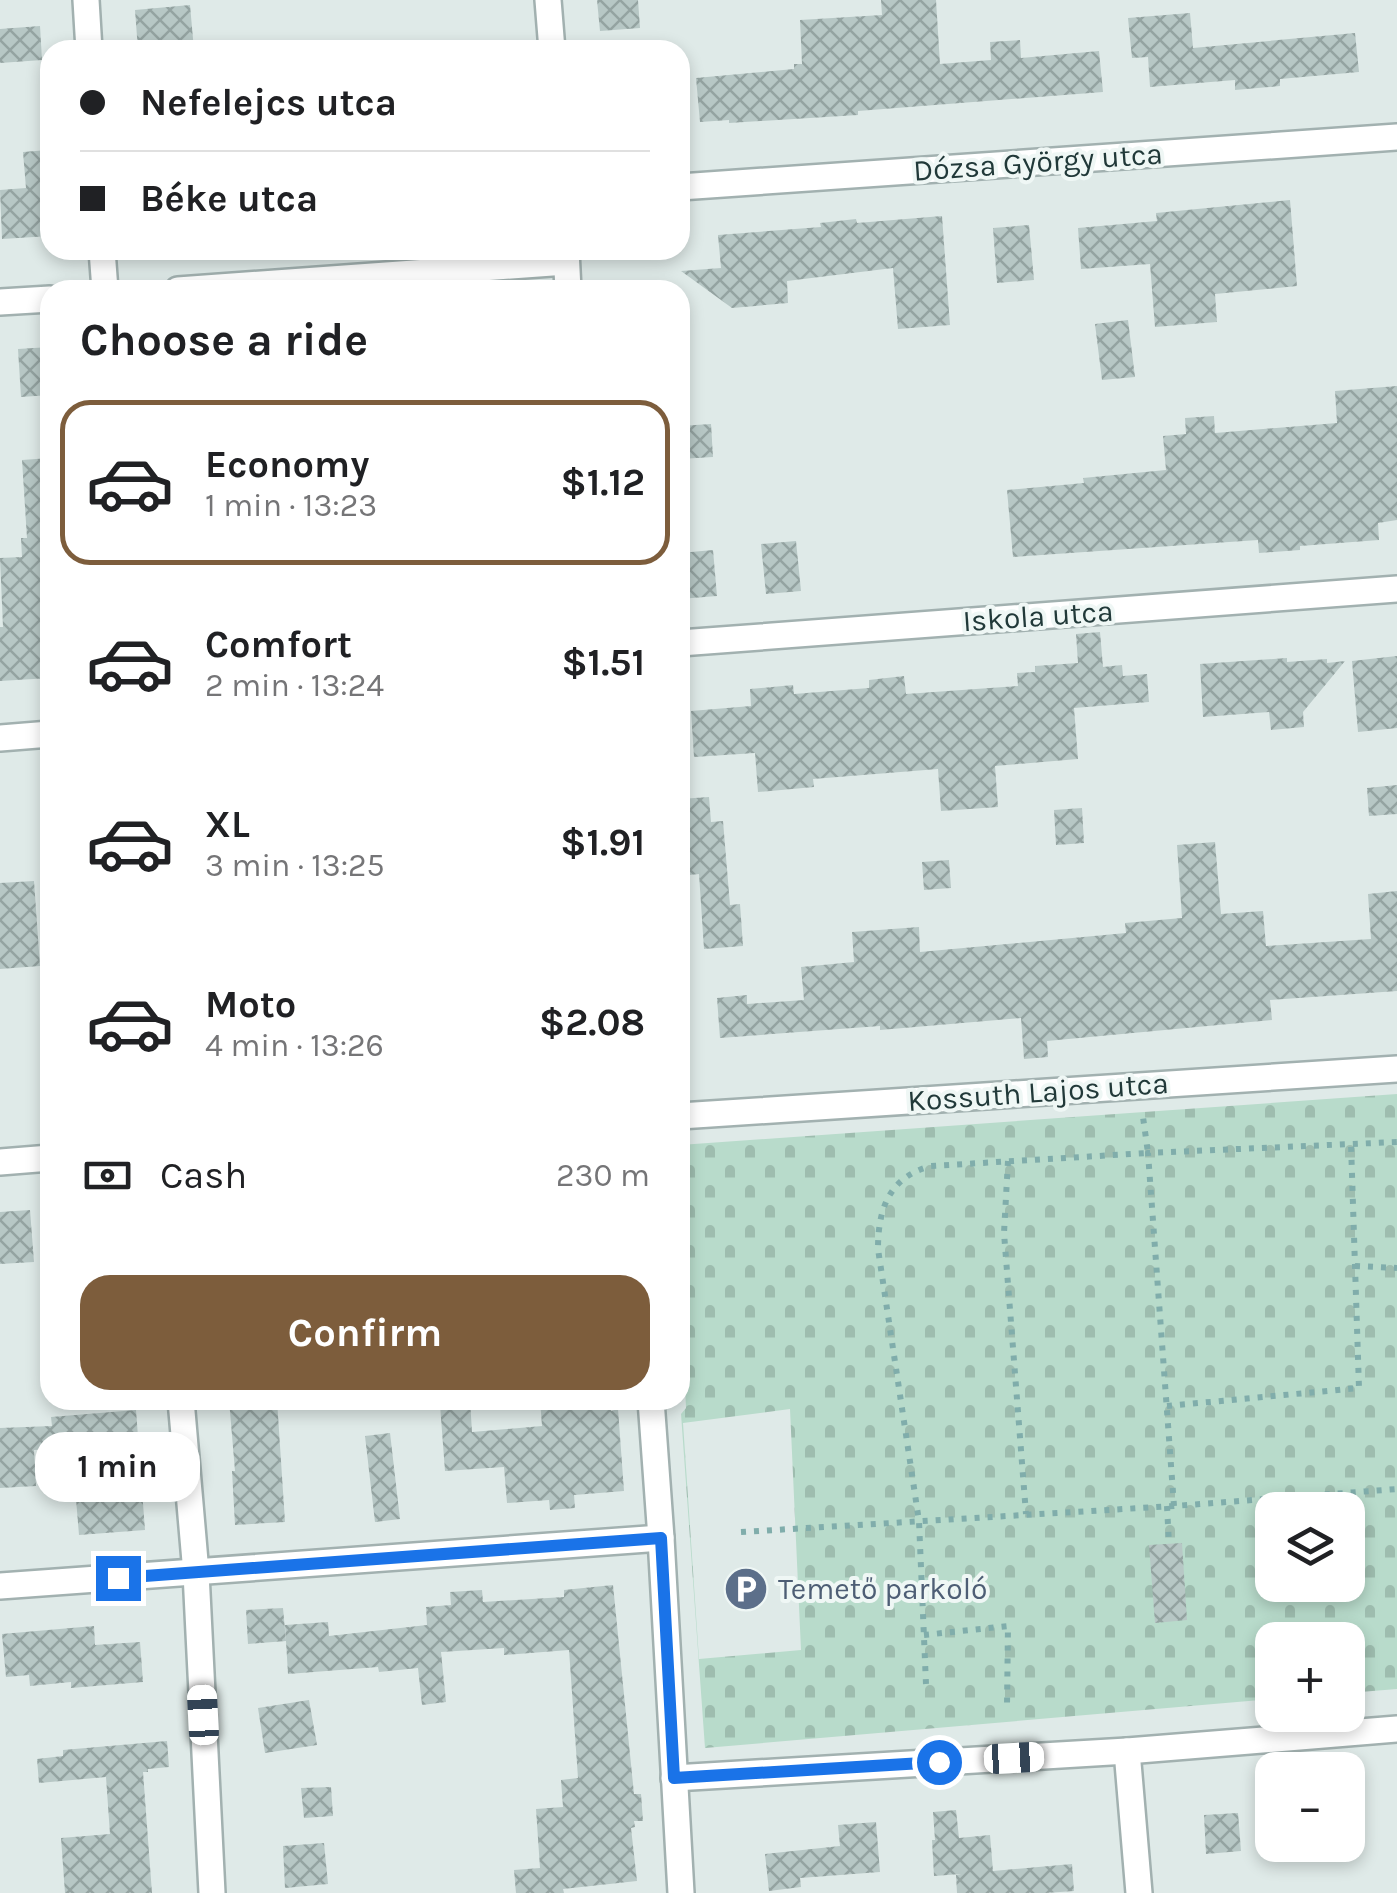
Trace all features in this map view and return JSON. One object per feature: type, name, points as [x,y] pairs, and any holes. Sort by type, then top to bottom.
[{"type":"street","points":[[86,0],[88,40]]},
{"type":"street","points":[[548,0],[551,40]]},
{"type":"street","name":"Dózsa György utca","points":[[690,185],[1397,137]]},
{"type":"street","points":[[292,280],[520,260]]},
{"type":"street","points":[[0,302],[40,300]]},
{"type":"street","name":"Iskola utca","points":[[690,642],[1397,589]]},
{"type":"street","points":[[0,738],[40,735]]},
{"type":"street","name":"Kossuth Lajos utca","points":[[690,1115],[1397,1069]]},
{"type":"street","points":[[0,1162],[40,1159]]},
{"type":"street","points":[[182,1410],[196,1573],[212,1893]]},
{"type":"street","points":[[652,1410],[680,1893]]},
{"type":"street","points":[[0,1586],[661,1538]]},
{"type":"street","points":[[674,1778],[1128,1752],[1397,1728]]},
{"type":"street","points":[[1128,1752],[1139,1893]]},
{"type":"path","points":[[1144,1117],[1167,1406],[1168,1544]]},
{"type":"path","points":[[926,1684],[920,1521],[878,1249],[883,1206],[897,1184],[912,1171],[931,1166],[1397,1142]]},
{"type":"path","points":[[1167,1406],[1358,1388],[1351,1144]]},
{"type":"path","points":[[1008,1161],[1004,1233],[1026,1514]]},
{"type":"path","points":[[1355,1266],[1397,1268]]},
{"type":"path","points":[[742,1532],[1397,1489]]},
{"type":"path","points":[[924,1635],[1008,1626],[1007,1706]]},
{"type":"green space","points":[[1397,1094],[1397,1689],[1365,1692],[1365,1622],[1255,1622],[1255,1700],[705,1748],[681,1414],[690,1410],[690,1144]],"holes":[[[790,1409],[801,1650],[699,1659],[683,1423]]]},
{"type":"building","points":[[597,0],[638,0],[640,28],[600,31]]},
{"type":"building","points":[[881,0],[936,0],[940,64],[991,60],[990,42],[1020,40],[1021,58],[1099,51],[1103,92],[858,111],[858,115],[700,122],[696,78],[794,69],[794,64],[802,64],[800,20],[882,15]]},
{"type":"building","points":[[190,5],[193,40],[137,40],[135,10]]},
{"type":"building","points":[[1190,13],[1193,48],[1355,33],[1359,72],[1280,79],[1280,86],[1235,90],[1235,80],[1150,87],[1148,57],[1132,58],[1128,18]]},
{"type":"building","points":[[40,26],[40,60],[0,63],[0,29]]},
{"type":"building","points":[[40,151],[40,237],[2,239],[0,190],[26,188],[23,152]]},
{"type":"building","points":[[1290,200],[1297,286],[1215,294],[1217,322],[1155,327],[1150,264],[1081,269],[1078,228],[1157,221],[1156,213]]},
{"type":"building","points":[[942,216],[950,325],[898,329],[893,268],[787,281],[788,303],[732,308],[681,271],[721,268],[718,235],[821,227],[820,223],[856,219],[857,223]]},
{"type":"building","points":[[1029,225],[1034,280],[997,283],[993,228]]},
{"type":"building","points":[[1128,320],[1135,377],[1102,380],[1095,324]]},
{"type":"building","points":[[40,348],[40,396],[21,397],[18,349]]},
{"type":"building","points":[[1397,386],[1397,520],[1378,523],[1379,540],[1259,553],[1258,540],[1013,557],[1007,490],[1166,470],[1163,436],[1186,434],[1185,418],[1214,416],[1215,433],[1337,423],[1335,391]]},
{"type":"building","points":[[711,424],[713,457],[690,458],[690,425]]},
{"type":"building","points":[[40,459],[40,679],[0,681],[0,558],[22,557],[21,538],[27,538],[22,460]]},
{"type":"building","points":[[796,541],[801,591],[766,594],[761,544]]},
{"type":"building","points":[[713,550],[717,596],[690,598],[690,552]]},
{"type":"building","points":[[1100,632],[1103,667],[1122,665],[1123,676],[1147,674],[1149,702],[1074,708],[1078,759],[995,766],[998,807],[941,811],[938,769],[813,779],[814,787],[758,792],[755,753],[694,757],[691,711],[751,706],[750,689],[793,685],[794,694],[869,688],[869,680],[904,676],[906,694],[1018,686],[1017,673],[1035,672],[1035,666],[1078,663],[1076,634]]},
{"type":"building","points":[[1397,656],[1397,728],[1358,732],[1352,661]]},
{"type":"building","points":[[1287,658],[1287,662],[1345,661],[1303,712],[1304,727],[1271,730],[1269,712],[1203,717],[1200,664]]},
{"type":"building","points":[[1397,785],[1397,814],[1369,816],[1367,788]]},
{"type":"building","points":[[709,797],[711,822],[723,821],[730,905],[740,904],[743,946],[704,949],[699,874],[690,875],[690,798]]},
{"type":"building","points":[[1082,808],[1084,843],[1056,845],[1054,810]]},
{"type":"building","points":[[1215,842],[1221,914],[1263,911],[1266,946],[1371,939],[1368,894],[1397,891],[1397,991],[1270,1000],[1272,1020],[1047,1041],[1048,1057],[1024,1059],[1021,1018],[720,1038],[717,998],[747,995],[747,1004],[804,1000],[801,967],[854,962],[852,932],[919,927],[920,952],[1126,933],[1125,923],[1182,918],[1177,845]]},
{"type":"building","points":[[949,860],[951,888],[924,890],[922,862]]},
{"type":"building","points":[[34,881],[40,966],[0,969],[0,883]]},
{"type":"building","points":[[30,1210],[34,1262],[0,1264],[0,1212]]},
{"type":"building","points":[[136,1410],[145,1530],[79,1535],[76,1499],[117,1496],[113,1445],[34,1450],[36,1486],[0,1488],[0,1428],[52,1426],[51,1417]]},
{"type":"building","points":[[230,1410],[278,1410],[285,1522],[235,1525]]},
{"type":"building","points":[[440,1410],[471,1410],[472,1432],[542,1426],[541,1410],[618,1410],[624,1491],[574,1495],[575,1508],[550,1510],[549,1500],[507,1503],[504,1467],[445,1471]]},
{"type":"building","points":[[390,1433],[400,1519],[375,1522],[365,1436]]},
{"type":"building","points":[[1182,1543],[1187,1620],[1155,1623],[1149,1545]]},
{"type":"building","points":[[613,1585],[634,1794],[641,1794],[643,1821],[634,1821],[635,1827],[631,1828],[637,1881],[563,1889],[564,1893],[516,1893],[514,1870],[540,1868],[536,1809],[563,1807],[561,1780],[578,1778],[569,1650],[504,1655],[504,1648],[441,1652],[446,1702],[422,1705],[418,1668],[288,1674],[285,1625],[328,1622],[329,1636],[427,1625],[426,1607],[451,1605],[450,1592],[482,1590],[483,1602],[564,1597],[564,1590]]},
{"type":"building","points":[[283,1608],[286,1641],[248,1644],[246,1610]]},
{"type":"building","points":[[94,1626],[95,1645],[140,1642],[143,1682],[71,1688],[71,1682],[30,1686],[29,1675],[6,1677],[2,1634]]},
{"type":"building","points":[[309,1700],[317,1745],[265,1753],[258,1708]]},
{"type":"building","points":[[167,1741],[169,1767],[143,1772],[152,1893],[65,1893],[61,1838],[110,1834],[106,1777],[39,1783],[37,1759],[63,1756],[63,1750]]},
{"type":"building","points":[[331,1787],[333,1816],[304,1818],[301,1788]]},
{"type":"building","points":[[956,1810],[959,1838],[990,1835],[993,1871],[1072,1864],[1074,1891],[957,1893],[956,1875],[961,1874],[934,1876],[932,1840],[933,1812]]},
{"type":"building","points":[[1238,1813],[1241,1851],[1206,1854],[1204,1815]]},
{"type":"building","points":[[876,1822],[880,1872],[800,1878],[801,1887],[769,1891],[765,1854],[840,1846],[838,1825]]},
{"type":"building","points":[[324,1843],[328,1884],[285,1888],[283,1846]]},
{"type":"place","name":"Temető parkoló","points":[[746,1589]]},
{"type":"route","points":[[118,1578],[661,1538],[674,1778],[939,1762]]}]
